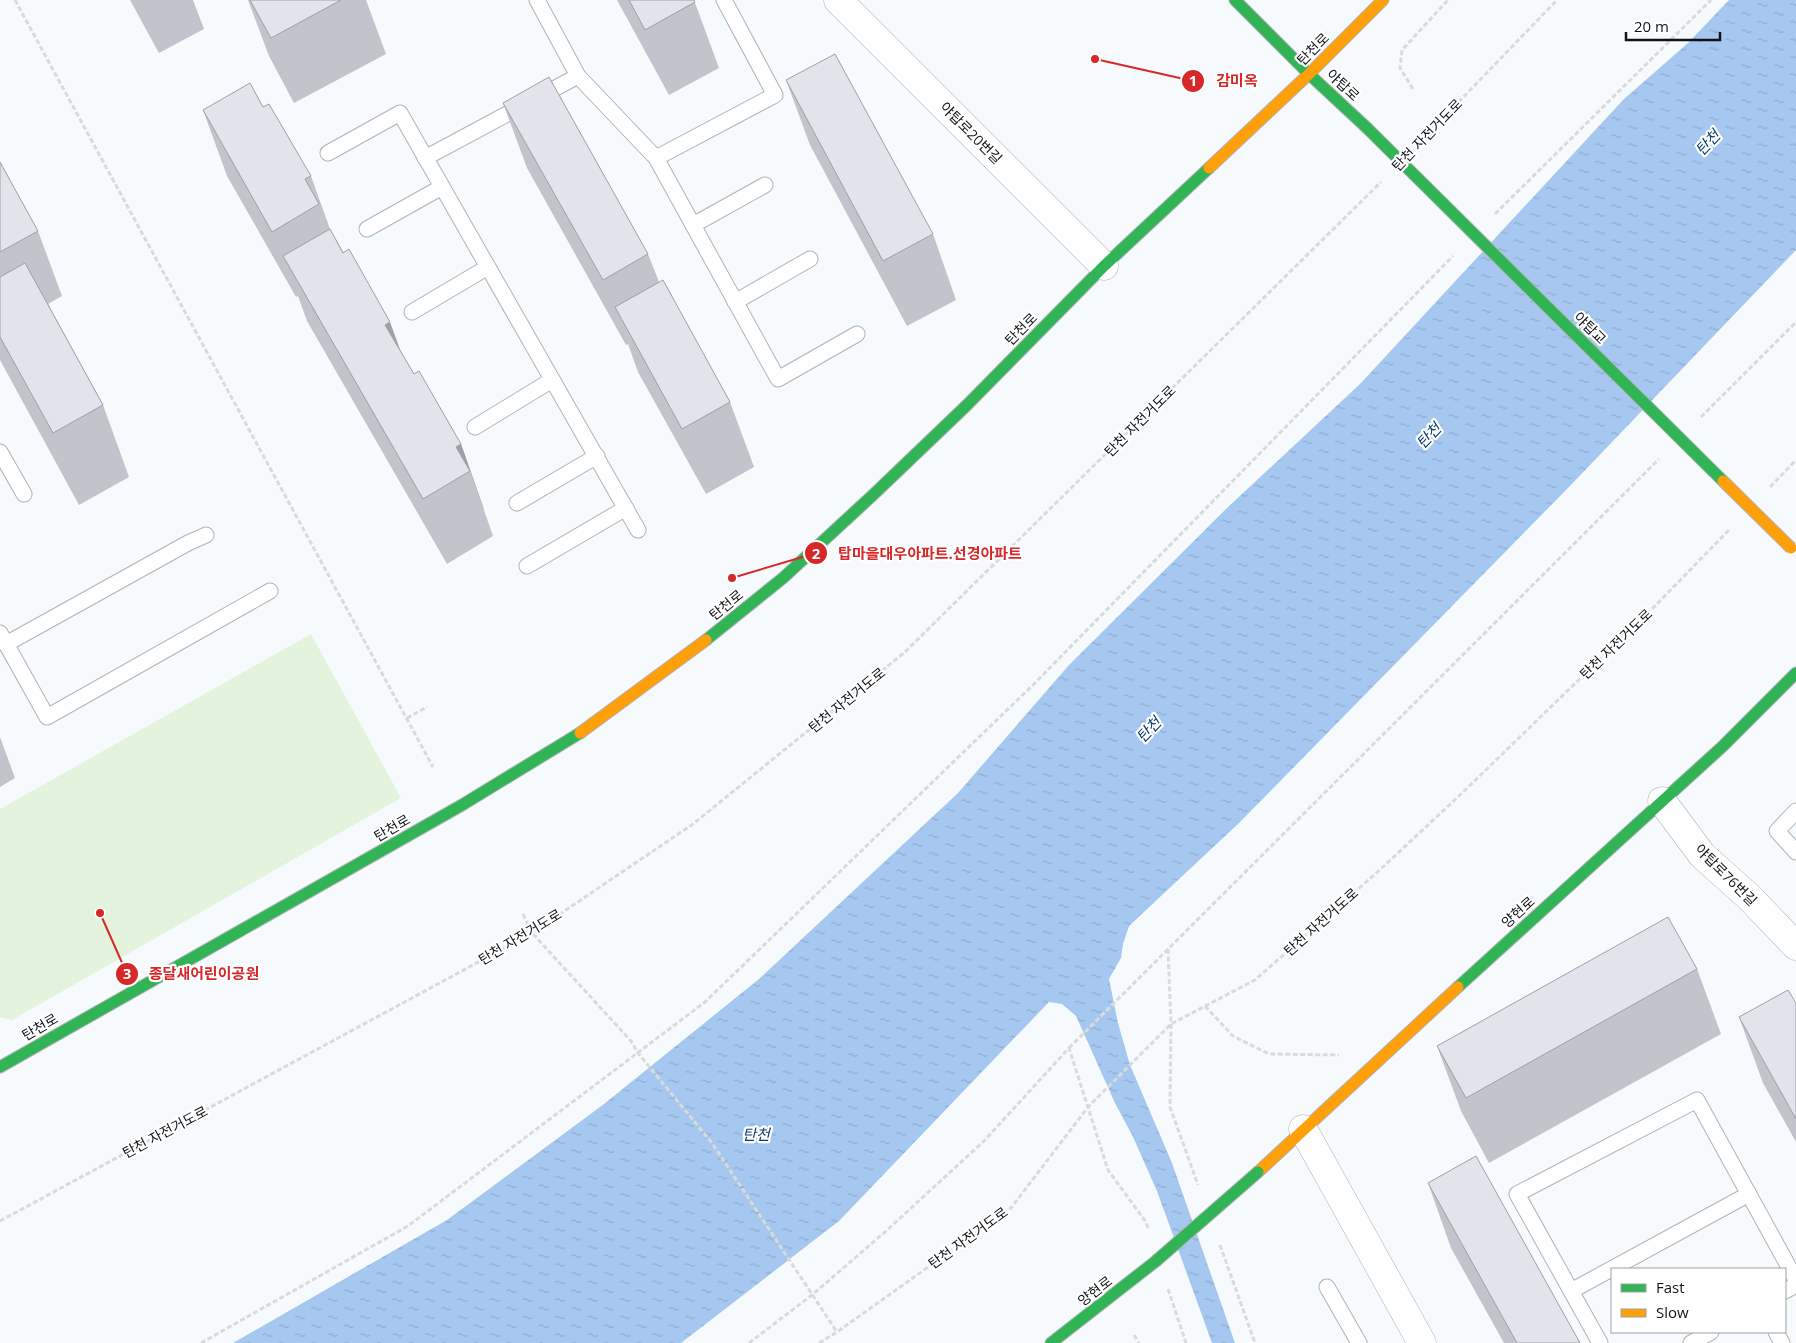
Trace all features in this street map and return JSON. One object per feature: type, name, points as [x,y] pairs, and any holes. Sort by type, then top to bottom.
[{"type":"main road","name":"야탑로","points":[[1235,0],[1309,74],[1367,128]]},
{"type":"main road","name":"탄천로","points":[[0,1067],[462,806],[591,726],[688,655],[783,578],[967,405],[1104,266],[1309,74],[1382,0]]},
{"type":"main road","name":"야탑교","points":[[1367,128],[1794,551]]},
{"type":"main road","name":"양현로","points":[[1051,1343],[1156,1261],[1258,1172],[1723,746],[1796,673]]},
{"type":"street","name":"야탑로20번길","points":[[838,0],[1104,266]]},
{"type":"street","name":"야탑로76번길","points":[[1662,801],[1702,855],[1749,897],[1796,946]]},
{"type":"street","points":[[1303,1129],[1422,1343]]},
{"type":"lane","points":[[537,0],[578,76],[656,158],[778,379],[857,334]]},
{"type":"lane","points":[[656,158],[775,95],[724,0]]},
{"type":"lane","points":[[425,158],[578,76]]},
{"type":"lane","points":[[328,153],[400,114],[638,530]]},
{"type":"lane","points":[[693,225],[765,185]]},
{"type":"lane","points":[[367,229],[442,187]]},
{"type":"lane","points":[[735,302],[810,259]]},
{"type":"lane","points":[[412,312],[488,267]]},
{"type":"lane","points":[[475,427],[552,380]]},
{"type":"lane","points":[[0,452],[24,494]]},
{"type":"lane","points":[[517,503],[597,456]]},
{"type":"lane","points":[[527,566],[626,508]]},
{"type":"lane","points":[[206,535],[3,639],[47,717],[270,591]]},
{"type":"lane","points":[[1796,811],[1777,831],[1796,852]]},
{"type":"lane","points":[[1600,1343],[1517,1194],[1697,1100],[1796,1280]]},
{"type":"lane","points":[[1613,1268],[1749,1194]]},
{"type":"lane","points":[[1571,1291],[1611,1269]]},
{"type":"lane","points":[[1327,1287],[1359,1343]]},
{"type":"lane","points":[[1691,1343],[1709,1333]]},
{"type":"path","points":[[14,0],[433,766]]},
{"type":"path","points":[[1413,89],[1400,68],[1402,50],[1448,0]]},
{"type":"path","name":"탄천 자전거도로","points":[[1420,143],[1557,0]]},
{"type":"path","points":[[1492,217],[1711,0]]},
{"type":"path","name":"탄천 자전거도로","points":[[0,1222],[532,933],[693,824],[906,652],[1385,178]]},
{"type":"path","points":[[200,1343],[408,1226],[705,1002],[1035,683],[1457,252]]},
{"type":"path","points":[[1697,421],[1796,322]]},
{"type":"path","points":[[749,1343],[812,1295],[885,1232],[984,1141],[1069,1048],[1159,957],[1662,456]]},
{"type":"path","points":[[1769,488],[1796,460]]},
{"type":"path","name":"탄천 자전거도로","points":[[819,1343],[1011,1208],[1088,1107],[1158,1036],[1171,1024],[1255,980],[1383,867],[1653,608],[1735,524]]},
{"type":"path","points":[[407,718],[427,707]]},
{"type":"path","points":[[523,914],[532,933],[631,1041],[638,1053],[712,1143],[837,1332]]},
{"type":"path","points":[[1168,948],[1171,1024]]},
{"type":"path","points":[[1205,1006],[1232,1036],[1269,1054],[1337,1056],[1387,1052]]},
{"type":"path","points":[[1069,1048],[1108,1170],[1146,1222],[1149,1232]]},
{"type":"path","points":[[1168,1287],[1186,1343]]},
{"type":"path","points":[[1134,1335],[1138,1343]]},
{"type":"green space","points":[[311,634],[401,798],[12,1020],[0,1017],[0,809]]},
{"type":"water","name":"탄천","points":[[1729,0],[1796,0],[1796,250],[1567,489],[1239,823],[1129,926],[1121,958],[1109,979],[1118,1023],[1130,1065],[1172,1163],[1235,1343],[1212,1343],[1157,1191],[1076,1016],[1062,1004],[1049,1002],[839,1221],[681,1343],[233,1343],[447,1220],[604,1104],[759,979],[958,793],[1069,665],[1227,508],[1360,384],[1624,99],[1688,43]]},
{"type":"building","points":[[250,0],[341,0],[271,38]]},
{"type":"building","points":[[629,0],[694,0],[695,2],[645,30]]},
{"type":"building","points":[[835,54],[933,234],[883,261],[786,80]]},
{"type":"building","points":[[549,77],[648,254],[603,280],[503,103]]},
{"type":"building","points":[[250,83],[263,107],[269,104],[311,176],[305,179],[319,204],[272,232],[203,110]]},
{"type":"building","points":[[0,162],[38,231],[0,252]]},
{"type":"building","points":[[330,229],[343,253],[349,249],[390,322],[385,325],[414,374],[419,371],[461,444],[456,447],[470,471],[423,499],[283,256]]},
{"type":"building","points":[[25,263],[103,405],[53,433],[0,337],[0,277]]},
{"type":"building","points":[[663,280],[730,402],[682,429],[615,307]]},
{"type":"building","points":[[1668,917],[1697,969],[1466,1098],[1437,1046]]},
{"type":"building","points":[[1788,990],[1796,1003],[1796,1119],[1739,1017]]},
{"type":"building","points":[[1476,1156],[1580,1343],[1517,1343],[1428,1183]]},
{"type":"traffic: fast","points":[[1235,0],[1309,74],[1367,128]]},
{"type":"traffic: fast","points":[[1367,128],[1723,481]]},
{"type":"traffic: fast","points":[[706,640],[783,578],[874,494],[967,405],[1104,266],[1209,168]]},
{"type":"traffic: fast","points":[[1458,987],[1723,746],[1796,673]]},
{"type":"traffic: fast","points":[[0,1067],[462,805],[580,733]]},
{"type":"traffic: fast","points":[[1156,1261],[1258,1172]]},
{"type":"traffic: fast","points":[[1051,1343],[1156,1261]]},
{"type":"traffic: slow","points":[[1209,168],[1309,74],[1383,0]]},
{"type":"traffic: slow","points":[[1723,481],[1791,548]]},
{"type":"traffic: slow","points":[[580,733],[706,640]]},
{"type":"traffic: slow","points":[[1258,1172],[1458,987]]},
{"type":"place","name":"감미옥","points":[[1095,59]]},
{"type":"place","name":"탑마을대우아파트.선경아파트","points":[[732,578]]},
{"type":"place","name":"종달새어린이공원","points":[[100,913]]}]
